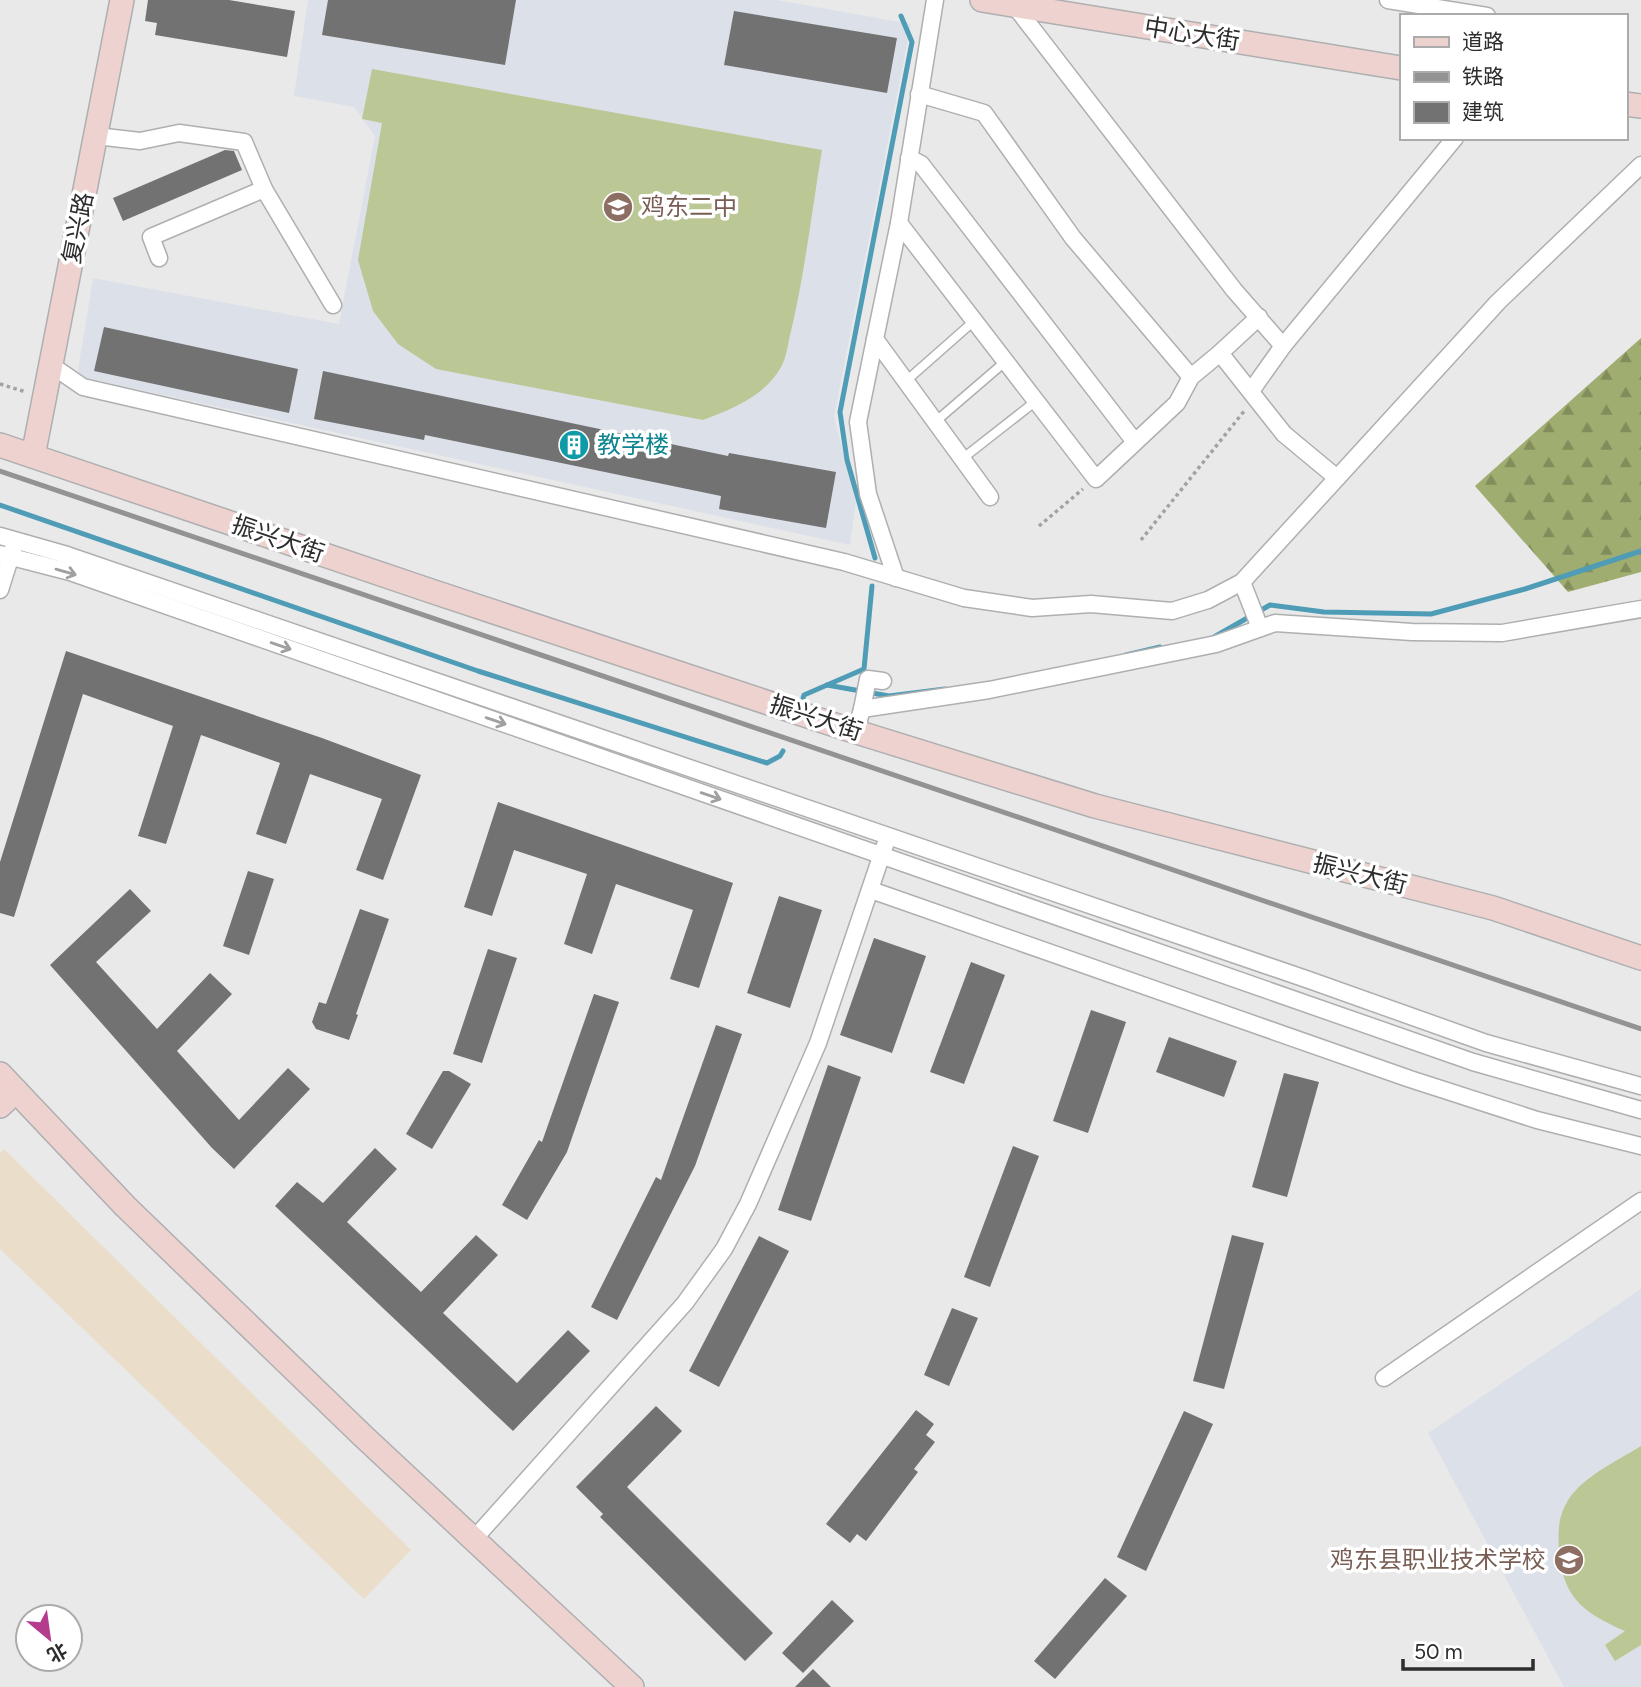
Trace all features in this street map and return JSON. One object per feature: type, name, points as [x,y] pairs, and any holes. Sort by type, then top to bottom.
[{"type":"street","name":"复兴路","points":[[33,456],[122,0]]},
{"type":"street","points":[[896,578],[868,494],[858,422],[899,223],[935,0]]},
{"type":"street","name":"中心大街","points":[[982,0],[1400,68]]},
{"type":"street","points":[[1388,0],[1475,14]]},
{"type":"street","points":[[1014,5],[1234,289],[1283,346]]},
{"type":"street","points":[[919,94],[984,113],[1073,238],[1191,377]]},
{"type":"street","points":[[96,136],[140,141],[179,133],[244,142],[264,189],[333,305]]},
{"type":"street","points":[[1253,394],[1283,346],[1453,140]]},
{"type":"street","points":[[909,158],[921,164],[1135,442]]},
{"type":"street","points":[[51,365],[83,387],[844,562],[964,598],[1032,608],[1091,604],[1172,611],[1208,600],[1242,582],[1498,302],[1641,165]]},
{"type":"street","points":[[159,258],[151,237],[264,189]]},
{"type":"street","points":[[899,223],[1096,479],[1177,402],[1191,377],[1259,317]]},
{"type":"street","points":[[875,339],[990,497]]},
{"type":"street","points":[[1220,353],[1284,434],[1337,478]]},
{"type":"street","name":"振兴大街","points":[[0,445],[428,590],[859,720],[1095,806],[1493,908],[1641,958]]},
{"type":"street","points":[[0,590],[8,538],[67,555],[1486,1043],[1641,1086]]},
{"type":"street","points":[[0,554],[70,572],[1472,1062],[1641,1110]]},
{"type":"street","points":[[1242,582],[1260,628]]},
{"type":"street","points":[[883,681],[868,679],[859,720],[989,690],[1216,644],[1275,623],[1412,632],[1502,633],[1641,609]]},
{"type":"street","points":[[474,1539],[685,1303],[724,1249],[748,1204],[818,1042],[888,836]]},
{"type":"street","points":[[870,890],[1410,1079],[1536,1120],[1641,1146]]},
{"type":"street","points":[[0,1074],[8,1098],[125,1206],[363,1436],[632,1687]]},
{"type":"street","points":[[1384,1378],[1641,1201]]},
{"type":"lane","points":[[906,382],[974,321]]},
{"type":"lane","points":[[935,422],[1006,361]]},
{"type":"lane","points":[[962,459],[1036,401]]},
{"type":"path","points":[[0,384],[44,397]]},
{"type":"path","points":[[1141,540],[1253,394]]},
{"type":"path","points":[[1039,526],[1096,479]]},
{"type":"shaded area","name":"鸡东二中","points":[[308,0],[777,0],[911,24],[834,417],[856,502],[850,545],[77,376],[93,278],[339,324],[375,136],[354,107],[294,96]]},
{"type":"shaded area","points":[[4,1149],[411,1550],[364,1599],[0,1249],[0,1153]]},
{"type":"shaded area","name":"鸡东县职业技术学校","points":[[1641,1289],[1641,1687],[1564,1687],[1428,1433]]},
{"type":"green space","points":[[372,69],[822,150],[796,309],[785,359],[774,377],[757,394],[703,420],[436,369],[398,344],[373,311],[358,260],[382,123],[362,119]]},
{"type":"green space","points":[[1641,338],[1641,572],[1568,592],[1475,486]]},
{"type":"green space","points":[[1641,1446],[1641,1645],[1615,1661],[1605,1645],[1625,1631],[1586,1610],[1570,1591],[1561,1566],[1559,1527],[1565,1506],[1579,1487]]},
{"type":"building","points":[[148,0],[229,0],[295,11],[287,57],[155,35],[157,23],[145,21]]},
{"type":"building","points":[[328,0],[516,0],[505,65],[322,35]]},
{"type":"building","points":[[734,11],[897,38],[887,93],[724,65]]},
{"type":"building","points":[[225,150],[234,151],[242,170],[123,221],[113,198]]},
{"type":"building","points":[[104,327],[298,369],[289,413],[94,371]]},
{"type":"building","points":[[323,371],[728,456],[729,453],[836,472],[826,528],[719,509],[721,496],[425,435],[424,440],[314,419]]},
{"type":"building","points":[[66,651],[322,738],[421,775],[383,880],[356,870],[382,799],[310,774],[286,844],[256,834],[280,763],[201,735],[166,844],[138,836],[173,726],[83,694],[14,917],[0,913],[0,862]]},
{"type":"building","points":[[498,802],[733,883],[699,988],[670,979],[693,910],[616,884],[592,954],[564,944],[587,874],[514,850],[492,916],[464,907]]},
{"type":"building","points":[[248,871],[274,879],[249,955],[223,946]]},
{"type":"building","points":[[130,889],[151,911],[96,962],[157,1029],[210,973],[232,994],[177,1051],[239,1120],[288,1068],[310,1089],[234,1169],[212,1148],[50,965]]},
{"type":"building","points":[[779,896],[822,910],[790,1008],[747,993]]},
{"type":"building","points":[[360,909],[389,919],[349,1040],[316,1029],[312,1022],[319,1002],[326,1004]]},
{"type":"building","points":[[874,938],[926,956],[892,1053],[840,1035]]},
{"type":"building","points":[[488,949],[517,958],[482,1063],[453,1054]]},
{"type":"building","points":[[971,962],[1005,975],[964,1084],[930,1072]]},
{"type":"building","points":[[594,994],[619,1002],[567,1152],[527,1220],[502,1205],[539,1140],[542,1142]]},
{"type":"building","points":[[1091,1010],[1126,1022],[1088,1133],[1053,1121]]},
{"type":"building","points":[[716,1025],[742,1034],[695,1166],[617,1320],[591,1307],[656,1177],[661,1180]]},
{"type":"building","points":[[1169,1037],[1237,1061],[1224,1097],[1156,1072]]},
{"type":"building","points":[[828,1065],[861,1077],[811,1221],[778,1210]]},
{"type":"building","points":[[443,1071],[449,1071],[471,1084],[432,1149],[406,1134]]},
{"type":"building","points":[[1284,1073],[1319,1082],[1287,1197],[1252,1187]]},
{"type":"building","points":[[1013,1146],[1039,1156],[990,1287],[964,1277]]},
{"type":"building","points":[[375,1148],[397,1169],[347,1222],[421,1292],[476,1235],[498,1255],[443,1313],[517,1383],[568,1330],[590,1351],[513,1431],[275,1206],[297,1182],[323,1203]]},
{"type":"building","points":[[1232,1235],[1264,1243],[1224,1389],[1193,1381]]},
{"type":"building","points":[[759,1236],[789,1251],[719,1387],[689,1371]]},
{"type":"building","points":[[952,1308],[978,1318],[949,1386],[924,1375]]},
{"type":"building","points":[[656,1406],[682,1431],[627,1487],[773,1633],[745,1661],[600,1517],[603,1514],[576,1487]]},
{"type":"building","points":[[916,1410],[934,1424],[926,1435],[935,1442],[914,1469],[918,1472],[866,1541],[857,1534],[850,1543],[826,1524]]},
{"type":"building","points":[[1184,1411],[1213,1424],[1146,1571],[1117,1557]]},
{"type":"building","points":[[1105,1578],[1127,1596],[1055,1679],[1034,1661]]},
{"type":"building","points":[[832,1600],[854,1621],[803,1673],[782,1653]]},
{"type":"building","points":[[813,1669],[831,1687],[795,1687]]},
{"type":"waterway","points":[[875,558],[847,460],[840,412],[912,42],[901,16]]},
{"type":"waterway","points":[[0,505],[478,671],[767,763],[780,756],[783,751]]},
{"type":"waterway","points":[[1214,637],[1270,605],[1324,612],[1431,614],[1525,589],[1641,551]]},
{"type":"waterway","points":[[803,698],[804,695],[864,669],[872,586]]},
{"type":"waterway","points":[[1126,655],[1160,647]]},
{"type":"waterway","points":[[827,685],[889,696],[945,689]]},
{"type":"railway","points":[[0,471],[1641,1029]]},
{"type":"place","name":"鸡东二中","points":[[618,207]]},
{"type":"place","name":"教学楼","points":[[574,445]]},
{"type":"place","name":"鸡东县职业技术学校","points":[[1569,1560]]}]
